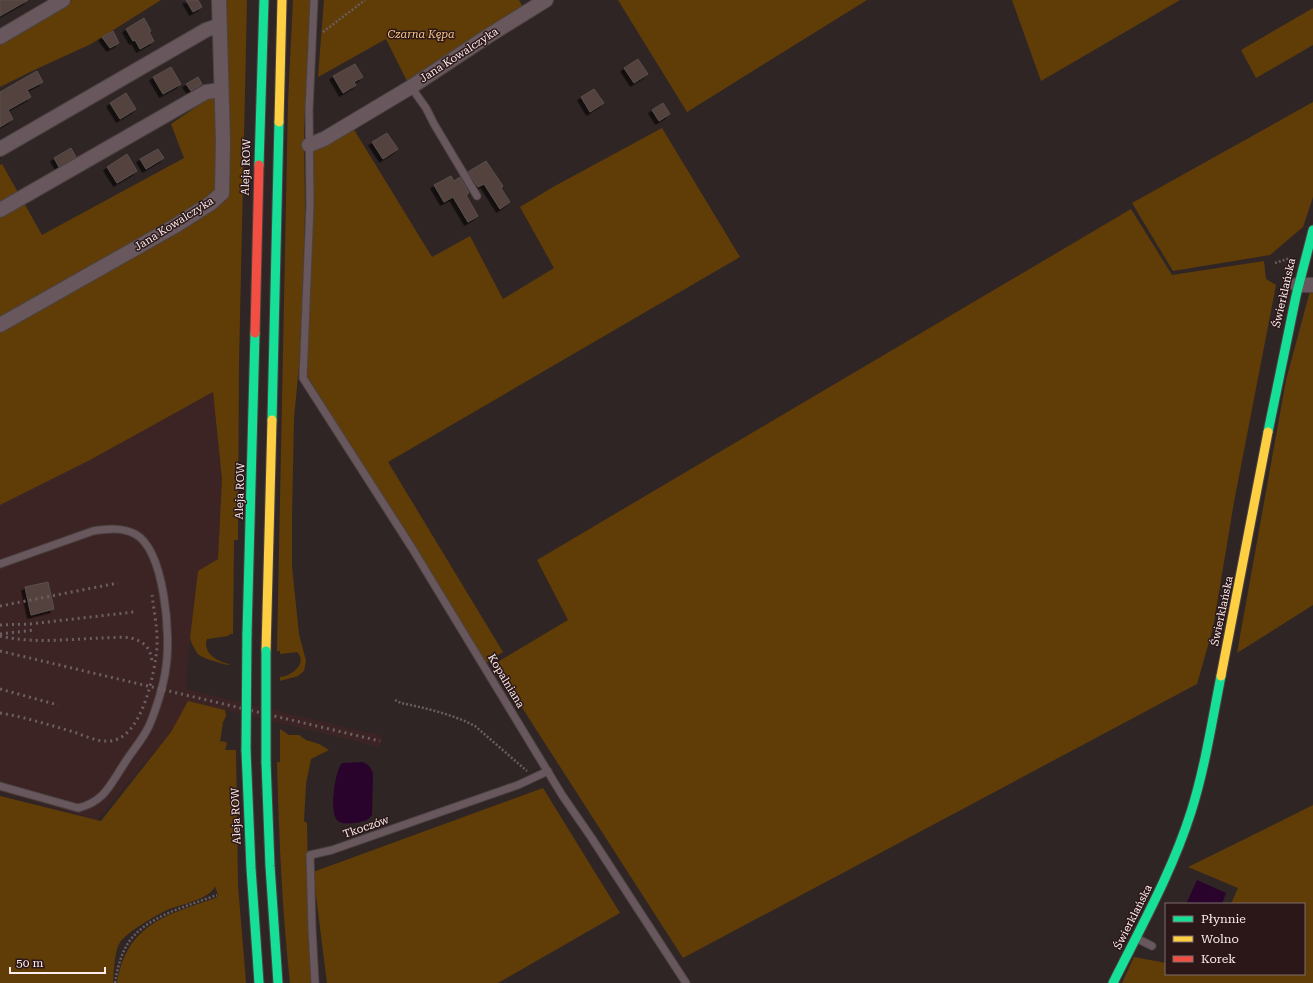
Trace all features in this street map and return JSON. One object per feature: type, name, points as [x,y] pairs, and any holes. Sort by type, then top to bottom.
[{"type":"main road","name":"Aleja ROW","points":[[259,983],[250,860],[246,750],[247,634],[264,0]]},
{"type":"main road","points":[[278,983],[270,866],[266,762],[266,651],[282,0]]},
{"type":"main road","name":"Świerklańska","points":[[1113,983],[1165,880],[1191,811],[1239,587],[1297,285],[1313,230]]},
{"type":"street","points":[[0,37],[63,0]]},
{"type":"street","name":"Jana Kowalczyka","points":[[0,325],[176,226],[211,203],[222,193],[223,141],[219,0]]},
{"type":"street","name":"Jana Kowalczyka","points":[[309,145],[324,140],[546,0]]},
{"type":"street","points":[[0,149],[206,30],[220,25]]},
{"type":"street","points":[[0,210],[206,92],[221,90]]},
{"type":"street","points":[[1297,285],[1313,285]]},
{"type":"lane","name":"Kopalniana","points":[[314,0],[309,110],[310,204],[303,378],[412,548],[562,795],[686,983]]},
{"type":"lane","points":[[411,86],[426,108],[477,196]]},
{"type":"lane","points":[[0,564],[94,531],[108,528],[123,530],[135,534],[144,540],[152,554],[158,570],[165,606],[168,635],[166,668],[156,706],[148,726],[107,790],[98,800],[89,805],[78,808],[0,786]]},
{"type":"lane","name":"Tkoczów","points":[[315,983],[310,856],[332,850],[518,785],[548,772]]},
{"type":"lane","points":[[1136,938],[1152,946]]},
{"type":"path","points":[[312,41],[365,0]]},
{"type":"path","points":[[394,700],[456,717],[475,726],[526,769],[533,778]]},
{"type":"path","points":[[115,983],[118,963],[127,945],[137,932],[169,913],[217,895]]},
{"type":"shaded area","points":[[213,392],[222,479],[218,559],[198,571],[187,666],[186,689],[377,734],[383,737],[380,747],[188,701],[171,732],[97,820],[0,792],[0,505],[90,460]]},
{"type":"shaded area","points":[[363,762],[370,766],[373,774],[372,815],[369,819],[362,822],[341,823],[337,820],[333,809],[335,782],[339,767],[342,763]]},
{"type":"shaded area","points":[[1197,880],[1226,893],[1222,903],[1186,903]]},
{"type":"green space","points":[[72,0],[161,0],[91,44],[0,87],[0,43]]},
{"type":"green space","points":[[223,0],[247,0],[239,362],[238,540],[234,540],[233,634],[207,639],[206,644],[209,652],[215,659],[229,665],[199,655],[190,638],[198,571],[218,559],[222,479],[213,392],[90,460],[0,505],[0,165],[2,164],[42,235],[184,158],[171,124],[221,90]]},
{"type":"green space","points":[[293,0],[310,0],[304,130],[305,211],[302,306],[299,366],[294,418],[292,515],[292,567],[299,634],[306,661],[304,671],[298,676],[280,681],[280,677],[294,672],[301,660],[297,652],[280,654],[280,651],[277,651],[288,102]]},
{"type":"green space","name":"Czarna Kępa","points":[[324,0],[519,0],[524,9],[407,81],[386,39],[318,77]]},
{"type":"green space","points":[[618,0],[867,0],[687,112]]},
{"type":"green space","points":[[1012,0],[1180,0],[1041,81]]},
{"type":"green space","points":[[1313,8],[1313,45],[1256,78],[1241,50]]},
{"type":"green space","points":[[1313,102],[1313,197],[1303,227],[1270,255],[1173,271],[1132,203]]},
{"type":"green space","points":[[353,128],[432,257],[470,236],[503,299],[554,268],[520,207],[553,187],[662,128],[740,257],[388,462],[503,652],[486,663],[307,376],[314,150]]},
{"type":"green space","points":[[1131,209],[1172,275],[1264,261],[1266,279],[1276,285],[1234,502],[1213,628],[1197,684],[683,958],[494,664],[568,620],[537,560]]},
{"type":"green space","points":[[1313,280],[1313,605],[1237,653],[1286,380]]},
{"type":"green space","points":[[188,701],[225,710],[226,716],[223,722],[220,742],[223,741],[227,743],[225,750],[236,750],[238,885],[246,983],[117,983],[122,963],[130,947],[140,935],[165,917],[216,898],[218,895],[215,886],[208,895],[162,912],[142,924],[125,937],[121,941],[117,950],[113,983],[0,983],[0,796],[101,821],[171,732]]},
{"type":"green space","points":[[280,729],[289,735],[299,735],[306,740],[319,744],[329,750],[311,759],[306,784],[304,821],[307,823],[309,950],[312,983],[290,983],[283,901],[279,817],[277,762],[280,762]]},
{"type":"green space","points":[[543,788],[620,913],[498,983],[327,983],[313,872]]},
{"type":"green space","points":[[1313,805],[1313,983],[1122,983],[1134,957],[1165,963],[1165,975],[1305,975],[1305,903],[1231,903],[1238,888],[1188,867]]},
{"type":"building","points":[[0,0],[28,0],[0,16]]},
{"type":"building","points":[[186,0],[198,0],[202,7],[193,12]]},
{"type":"building","points":[[144,18],[151,31],[149,32],[154,41],[140,49],[126,29]]},
{"type":"building","points":[[113,31],[119,43],[110,48],[102,37]]},
{"type":"building","points":[[638,59],[648,74],[634,83],[624,68]]},
{"type":"building","points":[[355,64],[363,77],[354,82],[356,85],[343,93],[333,76]]},
{"type":"building","points":[[171,67],[181,84],[163,94],[153,77]]},
{"type":"building","points":[[37,71],[43,82],[27,90],[31,97],[8,110],[13,119],[0,127],[0,92]]},
{"type":"building","points":[[198,77],[202,84],[191,91],[186,84]]},
{"type":"building","points":[[594,89],[604,103],[590,112],[581,97]]},
{"type":"building","points":[[126,93],[136,109],[120,119],[110,103]]},
{"type":"building","points":[[663,103],[670,114],[659,121],[652,110]]},
{"type":"building","points":[[387,133],[398,149],[383,159],[372,142]]},
{"type":"building","points":[[71,148],[76,157],[59,167],[54,158]]},
{"type":"building","points":[[158,149],[164,158],[146,169],[140,159]]},
{"type":"building","points":[[127,154],[137,171],[117,183],[107,167]]},
{"type":"building","points":[[486,161],[503,186],[501,188],[510,202],[500,209],[484,184],[478,187],[468,172]]},
{"type":"building","points":[[451,176],[454,181],[460,177],[469,193],[466,195],[478,216],[468,222],[453,197],[444,202],[434,185]]},
{"type":"building","points":[[48,582],[54,609],[31,615],[25,587]]},
{"type":"railway","points":[[0,606],[118,583]]},
{"type":"railway","points":[[0,713],[37,721],[100,741],[109,741],[120,738],[130,729],[138,717],[145,703],[150,687],[157,647],[152,595]]},
{"type":"railway","points":[[0,625],[30,624],[134,612]]},
{"type":"railway","points":[[0,634],[34,630]]},
{"type":"railway","points":[[0,636],[25,640],[126,637],[135,639],[147,647],[152,664]]},
{"type":"railway","points":[[0,651],[380,741]]},
{"type":"railway","points":[[0,689],[58,705]]},
{"type":"traffic: fast","points":[[259,165],[264,0]]},
{"type":"traffic: fast","points":[[272,420],[279,122]]},
{"type":"traffic: fast","points":[[1268,432],[1296,296],[1313,230]]},
{"type":"traffic: fast","points":[[247,634],[255,333]]},
{"type":"traffic: fast","points":[[246,750],[247,634]]},
{"type":"traffic: fast","points":[[266,651],[266,762]]},
{"type":"traffic: fast","points":[[1113,983],[1165,878],[1175,856],[1191,812],[1208,744],[1221,676]]},
{"type":"traffic: fast","points":[[246,750],[251,868],[259,983]]},
{"type":"traffic: fast","points":[[266,762],[270,866],[278,983]]},
{"type":"traffic: slow","points":[[279,122],[282,0]]},
{"type":"traffic: slow","points":[[266,651],[272,420]]},
{"type":"traffic: slow","points":[[1221,676],[1268,432]]},
{"type":"traffic: jam","points":[[255,333],[259,165]]}]
